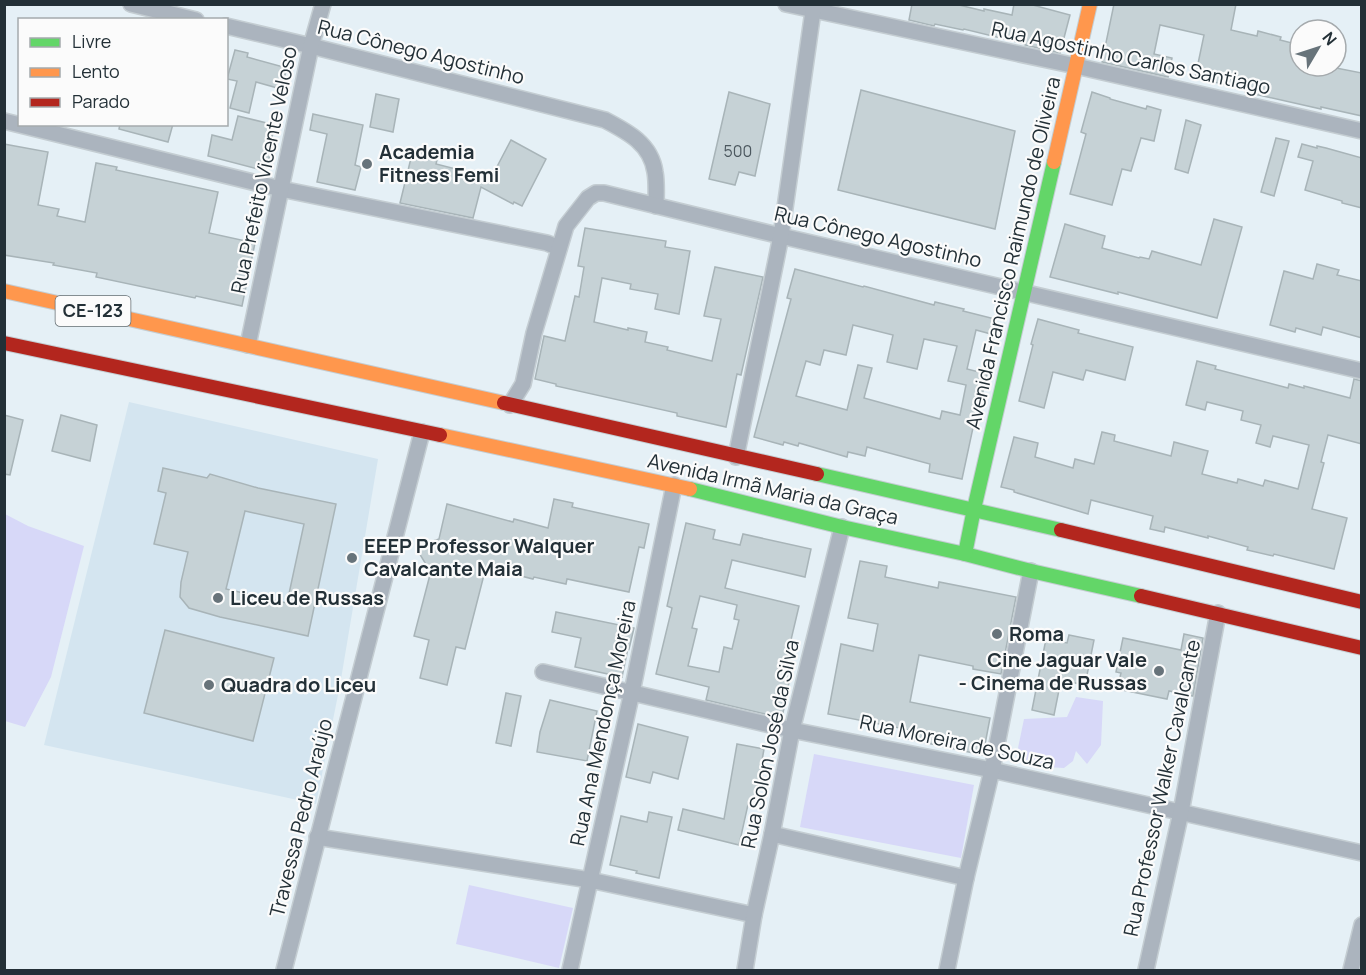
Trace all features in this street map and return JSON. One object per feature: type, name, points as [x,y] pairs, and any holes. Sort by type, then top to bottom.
[{"type":"main road","name":"Avenida Francisco Raimundo de Oliveira","points":[[965,554],[1090,4]]},
{"type":"main road","name":"Avenida Irmã Maria da Graça","points":[[4,291],[974,509],[1362,602]]},
{"type":"main road","name":"Avenida Irmã Maria da Graça","points":[[4,343],[674,485],[842,527],[1362,648]]},
{"type":"street","points":[[131,4],[188,18]]},
{"type":"street","name":"Rua Prefeito Vicente Veloso","points":[[248,345],[311,46],[323,4]]},
{"type":"street","name":"Rua Agostinho Carlos Santiago","points":[[786,4],[814,7],[1362,130]]},
{"type":"street","points":[[736,457],[781,237],[814,7]]},
{"type":"street","name":"Rua Cônego Agostinho","points":[[228,26],[605,120],[633,135],[647,151],[655,172],[656,206]]},
{"type":"street","points":[[24,126],[281,189],[547,243],[559,248],[534,333],[523,384],[510,405]]},
{"type":"street","name":"Rua Cônego Agostinho","points":[[559,248],[566,226],[588,198],[596,193],[613,195],[781,237],[1362,371]]},
{"type":"street","name":"Travessa Pedro Araújo","points":[[284,970],[422,432]]},
{"type":"street","name":"Rua Ana Mendonça Moreira","points":[[570,970],[632,692],[674,485]]},
{"type":"street","name":"Rua Solon José da Silva","points":[[745,970],[792,730],[842,527]]},
{"type":"street","points":[[947,970],[992,770],[1031,571]]},
{"type":"street","name":"Rua Professor Walker Cavalcante","points":[[1146,970],[1181,812],[1218,613]]},
{"type":"street","name":"Rua Moreira de Souza","points":[[543,672],[792,730],[992,770],[1362,853]]},
{"type":"street","points":[[772,834],[966,878]]},
{"type":"street","points":[[317,837],[590,880],[754,915]]},
{"type":"street","points":[[1351,970],[1362,925]]},
{"type":"shaded area","name":"Liceu de Russas","points":[[129,402],[378,459],[340,685],[316,804],[44,745]]},
{"type":"shaded area","points":[[5,514],[28,526],[84,546],[51,677],[25,727],[5,721]]},
{"type":"shaded area","points":[[1076,697],[1103,701],[1101,745],[1087,764],[1076,751],[1073,761],[1064,768],[1031,766],[1018,748],[1024,719],[1067,717]]},
{"type":"shaded area","points":[[814,754],[974,785],[961,858],[800,827]]},
{"type":"shaded area","points":[[469,885],[573,908],[559,968],[456,944]]},
{"type":"building","points":[[912,4],[955,4],[1012,15],[1014,4],[1029,4],[1070,15],[1060,53],[964,29],[935,24],[934,26],[909,20]]},
{"type":"building","points":[[1114,4],[1236,4],[1231,30],[1257,36],[1258,31],[1281,37],[1280,40],[1288,42],[1288,78],[1348,78],[1348,70],[1362,73],[1362,116],[1245,92],[1246,89],[1195,78],[1204,35],[1160,25],[1154,54],[1172,58],[1168,77],[1102,62]]},
{"type":"building","points":[[235,50],[248,53],[247,57],[287,68],[281,89],[256,82],[249,113],[230,108],[237,81],[228,79]]},
{"type":"building","points":[[861,90],[1015,131],[995,229],[838,190]]},
{"type":"building","points":[[729,92],[770,104],[755,176],[739,172],[735,185],[709,179]]},
{"type":"building","points":[[1092,92],[1146,109],[1147,106],[1161,110],[1154,141],[1141,138],[1131,171],[1122,169],[1112,205],[1070,194],[1086,134],[1081,132]]},
{"type":"building","points":[[376,94],[399,99],[393,132],[370,127]]},
{"type":"building","points":[[313,114],[363,125],[355,165],[361,167],[355,190],[317,182],[327,134],[310,130]]},
{"type":"building","points":[[238,116],[275,125],[266,171],[208,156],[212,135],[232,140]]},
{"type":"building","points":[[1186,120],[1201,125],[1188,173],[1175,169]]},
{"type":"building","points":[[120,126],[172,126],[168,142],[119,129]]},
{"type":"building","points":[[1276,138],[1289,141],[1274,196],[1261,192]]},
{"type":"building","points":[[511,140],[546,159],[522,206],[514,202],[513,204],[481,187],[473,218],[400,203],[413,150],[438,156],[436,164],[491,178]]},
{"type":"building","points":[[4,144],[48,152],[38,205],[59,209],[57,216],[85,222],[96,163],[117,167],[116,170],[218,192],[209,233],[255,243],[242,306],[96,277],[97,273],[53,265],[54,263],[4,255]]},
{"type":"building","points":[[1302,144],[1362,158],[1362,208],[1305,190],[1313,161],[1298,157]]},
{"type":"building","points":[[1214,219],[1242,227],[1217,318],[1050,277],[1065,224],[1105,236],[1102,248],[1149,259],[1152,251],[1201,265]]},
{"type":"building","points":[[585,228],[666,241],[665,247],[690,251],[679,314],[655,309],[658,294],[630,289],[631,284],[602,278],[594,322],[647,332],[645,342],[668,347],[667,350],[712,361],[721,319],[704,316],[715,267],[763,277],[741,375],[737,374],[726,427],[535,379],[544,336],[565,341],[575,296],[579,297],[584,267],[578,266]]},
{"type":"building","points":[[1317,264],[1339,270],[1337,275],[1362,281],[1362,338],[1323,327],[1321,335],[1296,328],[1295,332],[1270,325],[1284,271],[1313,279]]},
{"type":"building","points":[[795,269],[934,305],[935,302],[964,309],[963,311],[995,319],[991,334],[976,330],[967,369],[987,374],[962,479],[929,472],[930,464],[867,447],[865,456],[848,452],[847,457],[799,443],[798,446],[784,442],[783,445],[754,437],[791,299],[787,298]],"holes":[[[853,325],[893,335],[887,362],[917,369],[924,339],[957,346],[948,381],[966,385],[960,415],[942,411],[940,419],[864,398],[872,368],[858,365],[847,410],[796,396],[806,361],[820,365],[824,350],[846,355]]]},
{"type":"building","points":[[1038,319],[1079,330],[1078,333],[1133,347],[1125,380],[1086,370],[1083,380],[1053,372],[1044,408],[1019,401]]},
{"type":"building","points":[[1197,361],[1216,366],[1215,369],[1288,388],[1289,384],[1304,388],[1304,386],[1350,398],[1354,379],[1362,381],[1362,444],[1328,435],[1321,462],[1324,463],[1312,509],[1347,518],[1334,569],[1274,554],[1273,556],[1247,550],[1248,547],[1208,536],[1208,538],[1165,527],[1164,532],[1150,529],[1153,516],[1091,500],[1088,514],[1001,487],[1014,437],[1038,443],[1035,457],[1073,468],[1075,459],[1094,464],[1102,432],[1115,435],[1114,441],[1171,456],[1174,442],[1208,451],[1202,474],[1237,483],[1238,479],[1263,486],[1265,480],[1298,489],[1309,445],[1273,436],[1270,447],[1256,443],[1261,425],[1241,420],[1243,411],[1207,402],[1205,410],[1186,405]]},
{"type":"building","points":[[4,415],[23,420],[10,475],[4,474]]},
{"type":"building","points":[[61,415],[97,425],[90,461],[52,451]]},
{"type":"building","points":[[163,468],[207,478],[210,474],[258,488],[336,504],[308,636],[189,608],[180,597],[188,552],[154,544],[166,493],[158,491]],"holes":[[[245,511],[304,524],[287,603],[226,589]]]},
{"type":"building","points":[[554,499],[573,503],[572,507],[649,524],[644,548],[639,547],[629,592],[567,579],[566,584],[534,577],[533,579],[486,567],[465,649],[456,647],[447,685],[420,678],[429,640],[414,636],[432,567],[427,566],[419,553],[421,545],[439,539],[447,504],[513,522],[514,519],[548,528]]},
{"type":"building","points":[[686,523],[715,530],[713,539],[740,545],[743,534],[811,549],[805,577],[732,560],[725,588],[799,606],[786,661],[793,662],[782,718],[706,700],[709,687],[656,674],[672,608],[667,606]],"holes":[[[700,596],[737,605],[734,619],[739,620],[732,649],[724,647],[719,672],[688,666],[697,629],[692,628]]]},
{"type":"building","points":[[860,561],[887,566],[885,577],[938,588],[939,582],[1016,597],[1001,674],[919,655],[910,702],[990,718],[983,755],[908,739],[910,730],[828,714],[841,644],[873,651],[878,624],[848,618]]},
{"type":"building","points":[[556,612],[634,628],[622,677],[575,667],[581,638],[552,632]]},
{"type":"building","name":"Quadra do Liceu","points":[[165,630],[274,658],[253,741],[144,713]]},
{"type":"building","points":[[1184,634],[1203,638],[1193,696],[1169,691],[1167,699],[1117,689],[1121,673],[1116,672],[1123,638],[1181,650]]},
{"type":"building","points":[[1069,635],[1094,640],[1085,685],[1061,680],[1054,715],[1032,710],[1046,639],[1067,643]]},
{"type":"building","points":[[506,693],[521,696],[511,746],[496,743]]},
{"type":"building","points":[[550,700],[597,711],[587,761],[537,752],[540,732]]},
{"type":"building","points":[[638,724],[688,737],[678,779],[653,772],[650,783],[626,777]]},
{"type":"building","points":[[737,744],[764,749],[755,801],[749,800],[739,845],[678,830],[683,809],[724,819]]},
{"type":"building","points":[[649,812],[672,817],[659,878],[610,865],[621,816],[647,822]]},
{"type":"traffic: fast","points":[[965,554],[1054,162]]},
{"type":"traffic: fast","points":[[817,474],[1061,530]]},
{"type":"traffic: fast","points":[[690,489],[842,527],[1141,596]]},
{"type":"traffic: slow","points":[[1054,162],[1090,4]]},
{"type":"traffic: slow","points":[[4,291],[504,403]]},
{"type":"traffic: slow","points":[[440,435],[690,489]]},
{"type":"traffic: jam","points":[[4,343],[440,435]]},
{"type":"traffic: jam","points":[[504,403],[817,474]]},
{"type":"traffic: jam","points":[[1061,530],[1362,602]]},
{"type":"traffic: jam","points":[[1141,596],[1362,648]]},
{"type":"place","name":"Academia Fitness Femi","points":[[367,164]]},
{"type":"place","name":"EEEP Professor Walquer Cavalcante Maia","points":[[352,558]]},
{"type":"place","name":"Liceu de Russas","points":[[218,598]]},
{"type":"place","name":"Roma","points":[[997,634]]},
{"type":"place","name":"Cine Jaguar Vale - Cinema de Russas","points":[[1159,671]]},
{"type":"place","name":"Quadra do Liceu","points":[[209,685]]}]
